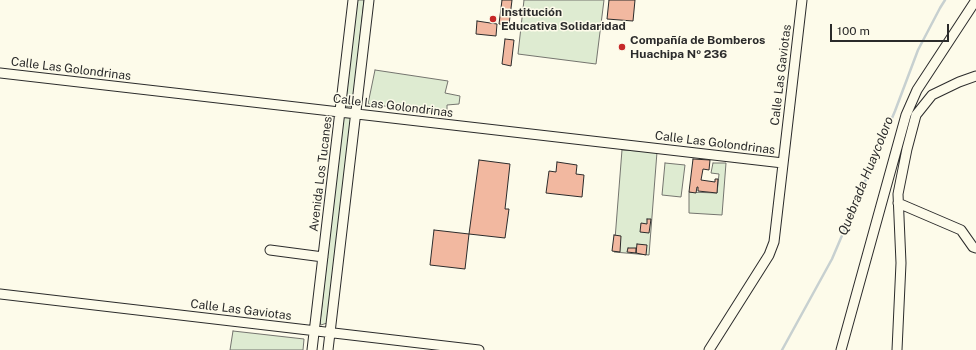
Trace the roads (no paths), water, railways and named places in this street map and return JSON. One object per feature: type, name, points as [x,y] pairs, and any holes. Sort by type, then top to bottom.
[{"type":"street","name":"Avenida Los Tucanes","points":[[312,350],[354,0]]},
{"type":"street","points":[[328,350],[369,0]]},
{"type":"street","name":"Calle Las Gaviotas","points":[[709,350],[769,255],[774,242],[802,0]]},
{"type":"street","points":[[841,350],[906,115],[917,90],[976,0]]},
{"type":"street","name":"Calle Las Golondrinas","points":[[0,73],[783,163]]},
{"type":"street","points":[[897,350],[901,263],[898,194],[916,115],[932,95],[958,82],[976,76]]},
{"type":"street","points":[[898,203],[961,230],[973,247],[976,248]]},
{"type":"street","points":[[270,250],[323,257]]},
{"type":"street","name":"Calle Las Gaviotas","points":[[0,294],[479,350]]},
{"type":"waterway","name":"Quebrada Huaycoloro","points":[[782,350],[832,259],[895,111],[918,50],[945,0]]},
{"type":"place","name":"Institución Educativa Solidaridad","points":[[493,19]]},
{"type":"place","name":"Compañía de Bomberos Huachipa Nº 236","points":[[622,47]]}]
